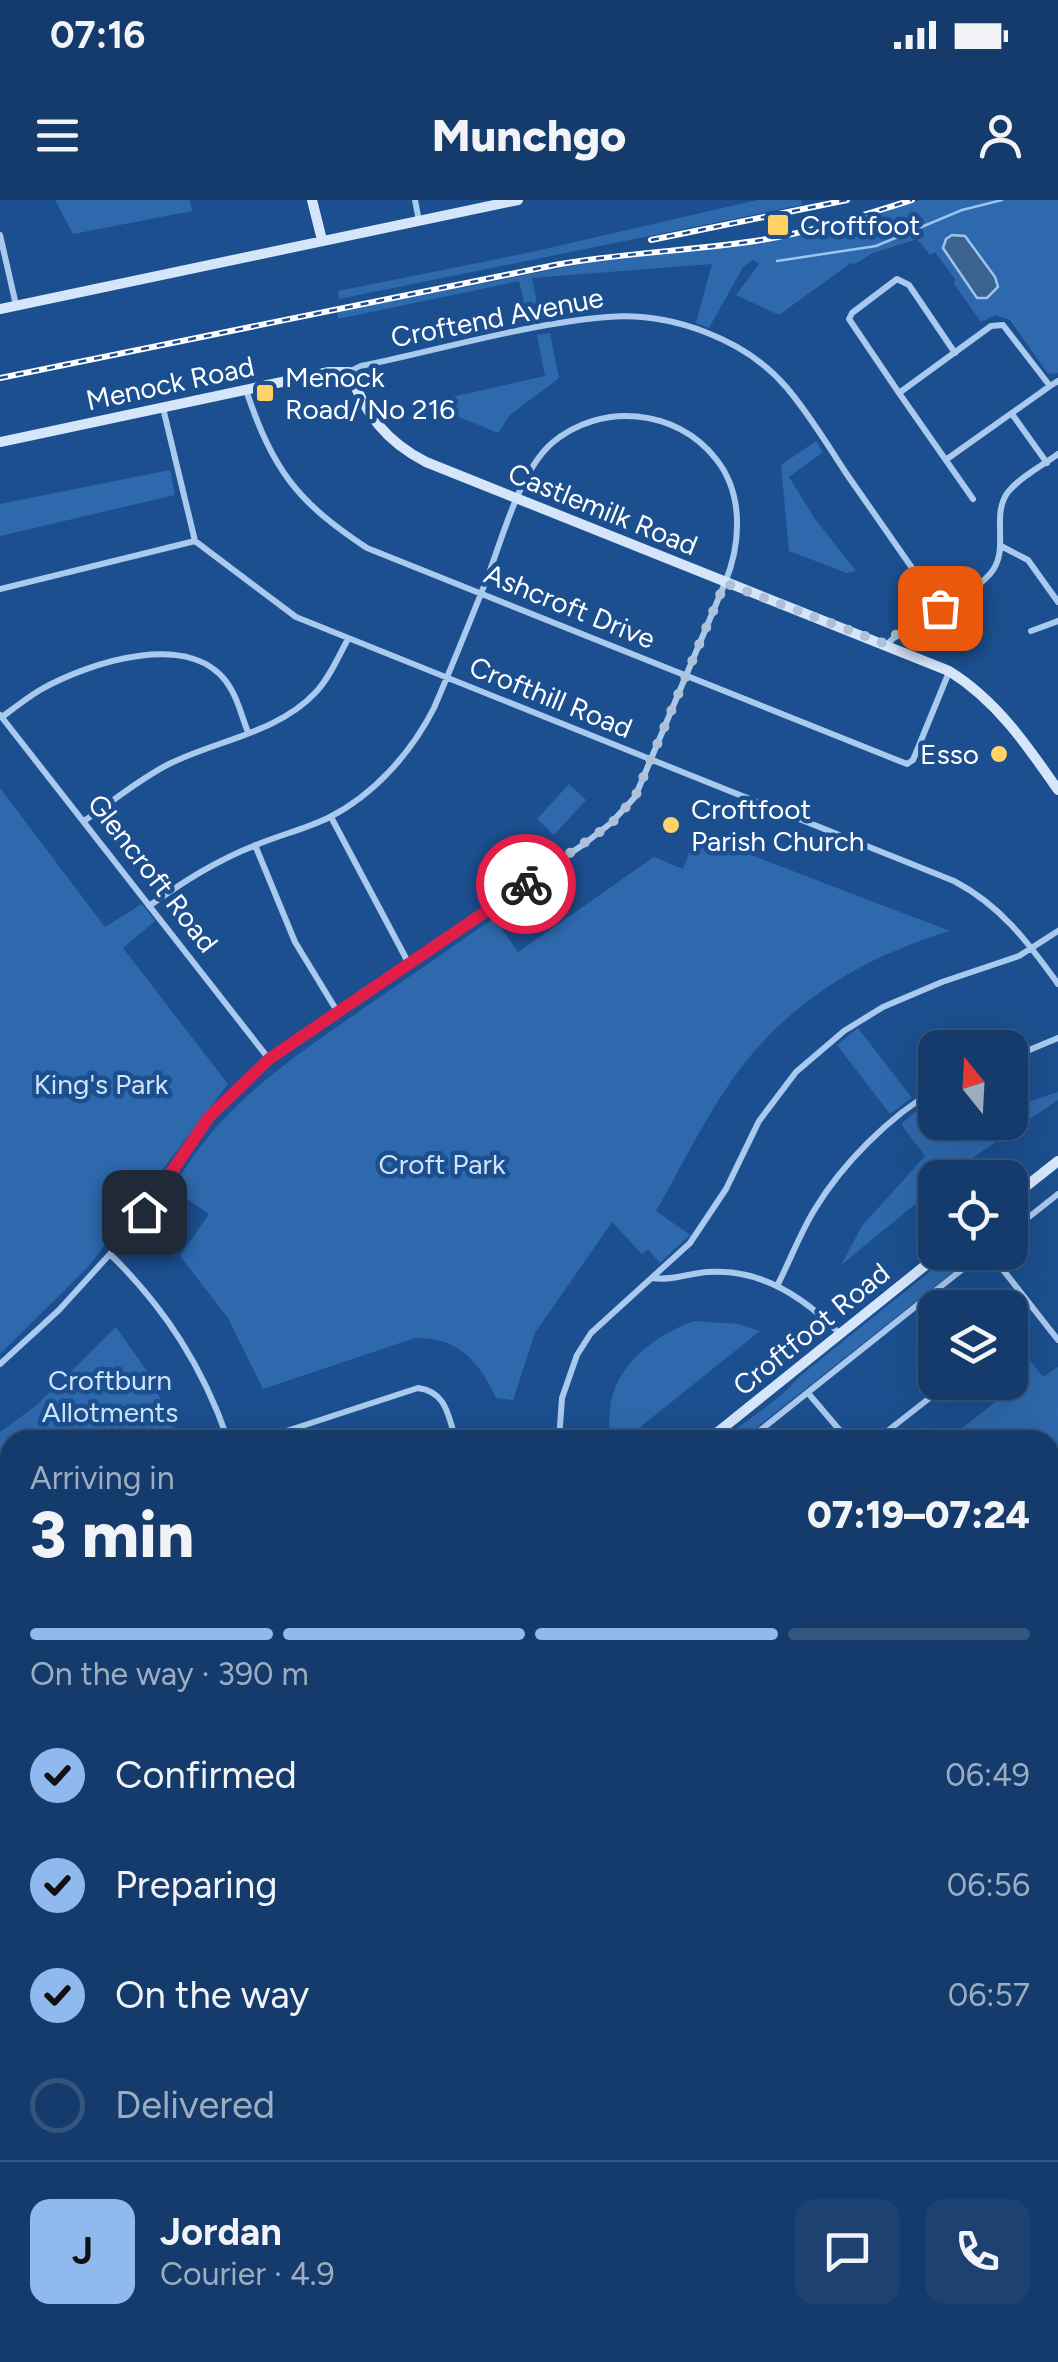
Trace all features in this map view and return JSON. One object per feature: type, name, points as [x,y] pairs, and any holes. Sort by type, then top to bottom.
[{"type":"street","points":[[312,200],[322,240]]},
{"type":"street","points":[[415,200],[420,221]]},
{"type":"street","points":[[0,309],[518,200]]},
{"type":"street","points":[[0,235],[17,306]]},
{"type":"street","points":[[954,353],[909,285],[896,279],[848,319],[973,499]]},
{"type":"street","name":"Croftend Avenue","points":[[349,372],[436,350],[610,316],[644,316],[708,334],[739,349],[785,385],[940,608]]},
{"type":"street","points":[[900,394],[991,326],[1004,326],[1050,386]]},
{"type":"street","name":"Menock Road","points":[[0,442],[329,372],[349,372]]},
{"type":"street","name":"Castlemilk Road","points":[[349,372],[372,420],[399,446],[426,462],[949,671],[1010,723],[1058,790]]},
{"type":"street","points":[[947,460],[1058,381]]},
{"type":"street","name":"Ashcroft Drive","points":[[246,390],[266,448],[290,484],[315,509],[366,548],[687,677],[906,764],[913,760],[949,671]]},
{"type":"street","points":[[0,588],[195,541],[163,408]]},
{"type":"street","points":[[1012,414],[1047,462]]},
{"type":"street","points":[[0,1364],[59,1310],[110,1254],[160,1190],[209,1117],[269,1059],[611,824],[635,797],[687,677],[736,548],[738,527],[731,488],[715,457],[670,424],[633,416],[589,421],[567,432],[540,456],[517,499],[446,680],[422,730],[398,764],[331,817],[255,845],[186,879],[149,906]]},
{"type":"street","points":[[886,644],[902,629],[990,574],[1002,546],[1004,498],[1058,454]]},
{"type":"street","name":"Crofthill Road","points":[[195,541],[296,617],[954,881],[995,908],[1058,984]]},
{"type":"street","points":[[1002,546],[1028,560],[1058,602]]},
{"type":"street","points":[[1032,631],[1058,620]]},
{"type":"street","points":[[84,821],[166,765],[271,725],[314,694],[348,639]]},
{"type":"street","points":[[1,716],[40,690],[90,668],[130,656],[176,655],[208,665],[230,686],[248,732]]},
{"type":"street","name":"Glencroft Road","points":[[1,716],[269,1059]]},
{"type":"street","points":[[331,817],[409,964]]},
{"type":"street","points":[[255,845],[295,942],[338,1012]]},
{"type":"street","points":[[560,1430],[562,1398],[577,1355],[606,1316],[690,1242],[710,1216],[759,1121],[796,1072],[844,1031],[884,1007],[942,982],[988,969],[1058,931]]},
{"type":"street","points":[[1028,1050],[1058,1038]]},
{"type":"street","points":[[777,1286],[816,1208],[884,1127],[918,1102]]},
{"type":"street","points":[[1028,1184],[1058,1160]]},
{"type":"street","points":[[1028,1218],[1058,1194]]},
{"type":"street","points":[[110,1254],[176,1328],[213,1394],[225,1430]]},
{"type":"street","name":"Croftfoot Road","points":[[720,1430],[919,1270]]},
{"type":"street","name":"Croftfoot Road","points":[[937,1290],[963,1270]]},
{"type":"street","points":[[1002,1270],[1058,1340]]},
{"type":"street","points":[[653,1278],[730,1272],[777,1286],[816,1309],[840,1333]]},
{"type":"street","name":"Croftfoot Road","points":[[761,1430],[918,1304]]},
{"type":"street","points":[[290,1430],[418,1388],[442,1398],[453,1430]]},
{"type":"street","points":[[808,1393],[839,1430]]},
{"type":"street","points":[[889,1430],[927,1400]]},
{"type":"green space","points":[[55,200],[190,200],[192,211],[73,234]]},
{"type":"green space","points":[[757,200],[801,200],[802,205],[339,299],[338,291]]},
{"type":"green space","points":[[920,200],[1058,200],[1058,373],[1048,374],[1010,320],[995,315],[981,322],[935,252],[930,255],[917,239],[851,263],[779,315],[736,295],[759,264],[753,260],[743,267],[709,328],[696,323],[712,264],[532,278],[541,322],[529,324],[519,281],[338,319],[337,312],[586,263],[831,229]]},
{"type":"green space","points":[[550,333],[559,378],[510,415],[498,433],[425,403],[545,376],[537,335]]},
{"type":"green space","points":[[816,441],[823,452],[789,477],[815,519],[856,571],[847,573],[789,551],[781,465]]},
{"type":"green space","points":[[170,470],[175,495],[0,536],[0,504]]},
{"type":"green space","points":[[569,784],[586,800],[554,835],[537,819]]},
{"type":"green space","name":"King's Park","points":[[0,788],[105,927],[142,904],[155,921],[123,948],[228,1084],[88,1267],[0,1354]]},
{"type":"green space","name":"Croft Park","points":[[696,834],[950,931],[894,951],[842,978],[794,1012],[752,1054],[701,1130],[656,1211],[690,1235],[660,1263],[648,1249],[642,1254],[612,1222],[535,1333],[513,1400],[496,1398],[474,1363],[455,1347],[443,1341],[415,1338],[263,1389],[228,1318],[180,1256],[209,1214],[173,1189],[209,1135],[277,1071],[494,918],[518,952],[654,857],[683,869]]},
{"type":"green space","points":[[858,1028],[912,1098],[890,1114],[837,1045]]},
{"type":"green space","points":[[1058,1092],[1058,1100],[1028,1120],[1028,1102]]},
{"type":"green space","points":[[918,1110],[918,1140],[999,1140],[969,1160],[921,1160],[925,1156],[901,1124]]},
{"type":"green space","points":[[918,1164],[918,1202],[841,1265],[862,1226]]},
{"type":"green space","points":[[932,1270],[956,1270],[930,1290],[918,1290],[918,1300],[754,1430],[734,1430]]},
{"type":"green space","points":[[694,1321],[739,1324],[760,1331],[636,1430],[610,1430],[612,1398],[628,1365],[657,1339]]},
{"type":"green space","name":"Croftburn Allotments","points":[[116,1327],[147,1371],[175,1430],[3,1430],[37,1405]]},
{"type":"green space","points":[[1028,1358],[1043,1377],[1058,1367],[1058,1430],[960,1430],[998,1400],[1028,1400]]},
{"type":"shaded area","points":[[952,235],[965,236],[995,277],[998,287],[987,298],[977,298],[943,248]]},
{"type":"waterway","points":[[777,261],[876,246],[962,210],[1002,200]]},
{"type":"railway","points":[[651,240],[847,200]]},
{"type":"railway","points":[[0,378],[555,265],[775,238],[912,200]]},
{"type":"way so far","points":[[526,884],[611,824],[635,797],[725,583],[886,644],[902,629],[940,608]]},
{"type":"place","name":"Croftfoot","points":[[778,225]]},
{"type":"place","name":"Menock Road/ No 216","points":[[265,393]]},
{"type":"place","name":"Esso","points":[[999,754]]},
{"type":"place","name":"Croftfoot Parish Church","points":[[671,825]]},
{"type":"route","points":[[144,1212],[209,1117],[269,1059],[526,884]]}]
